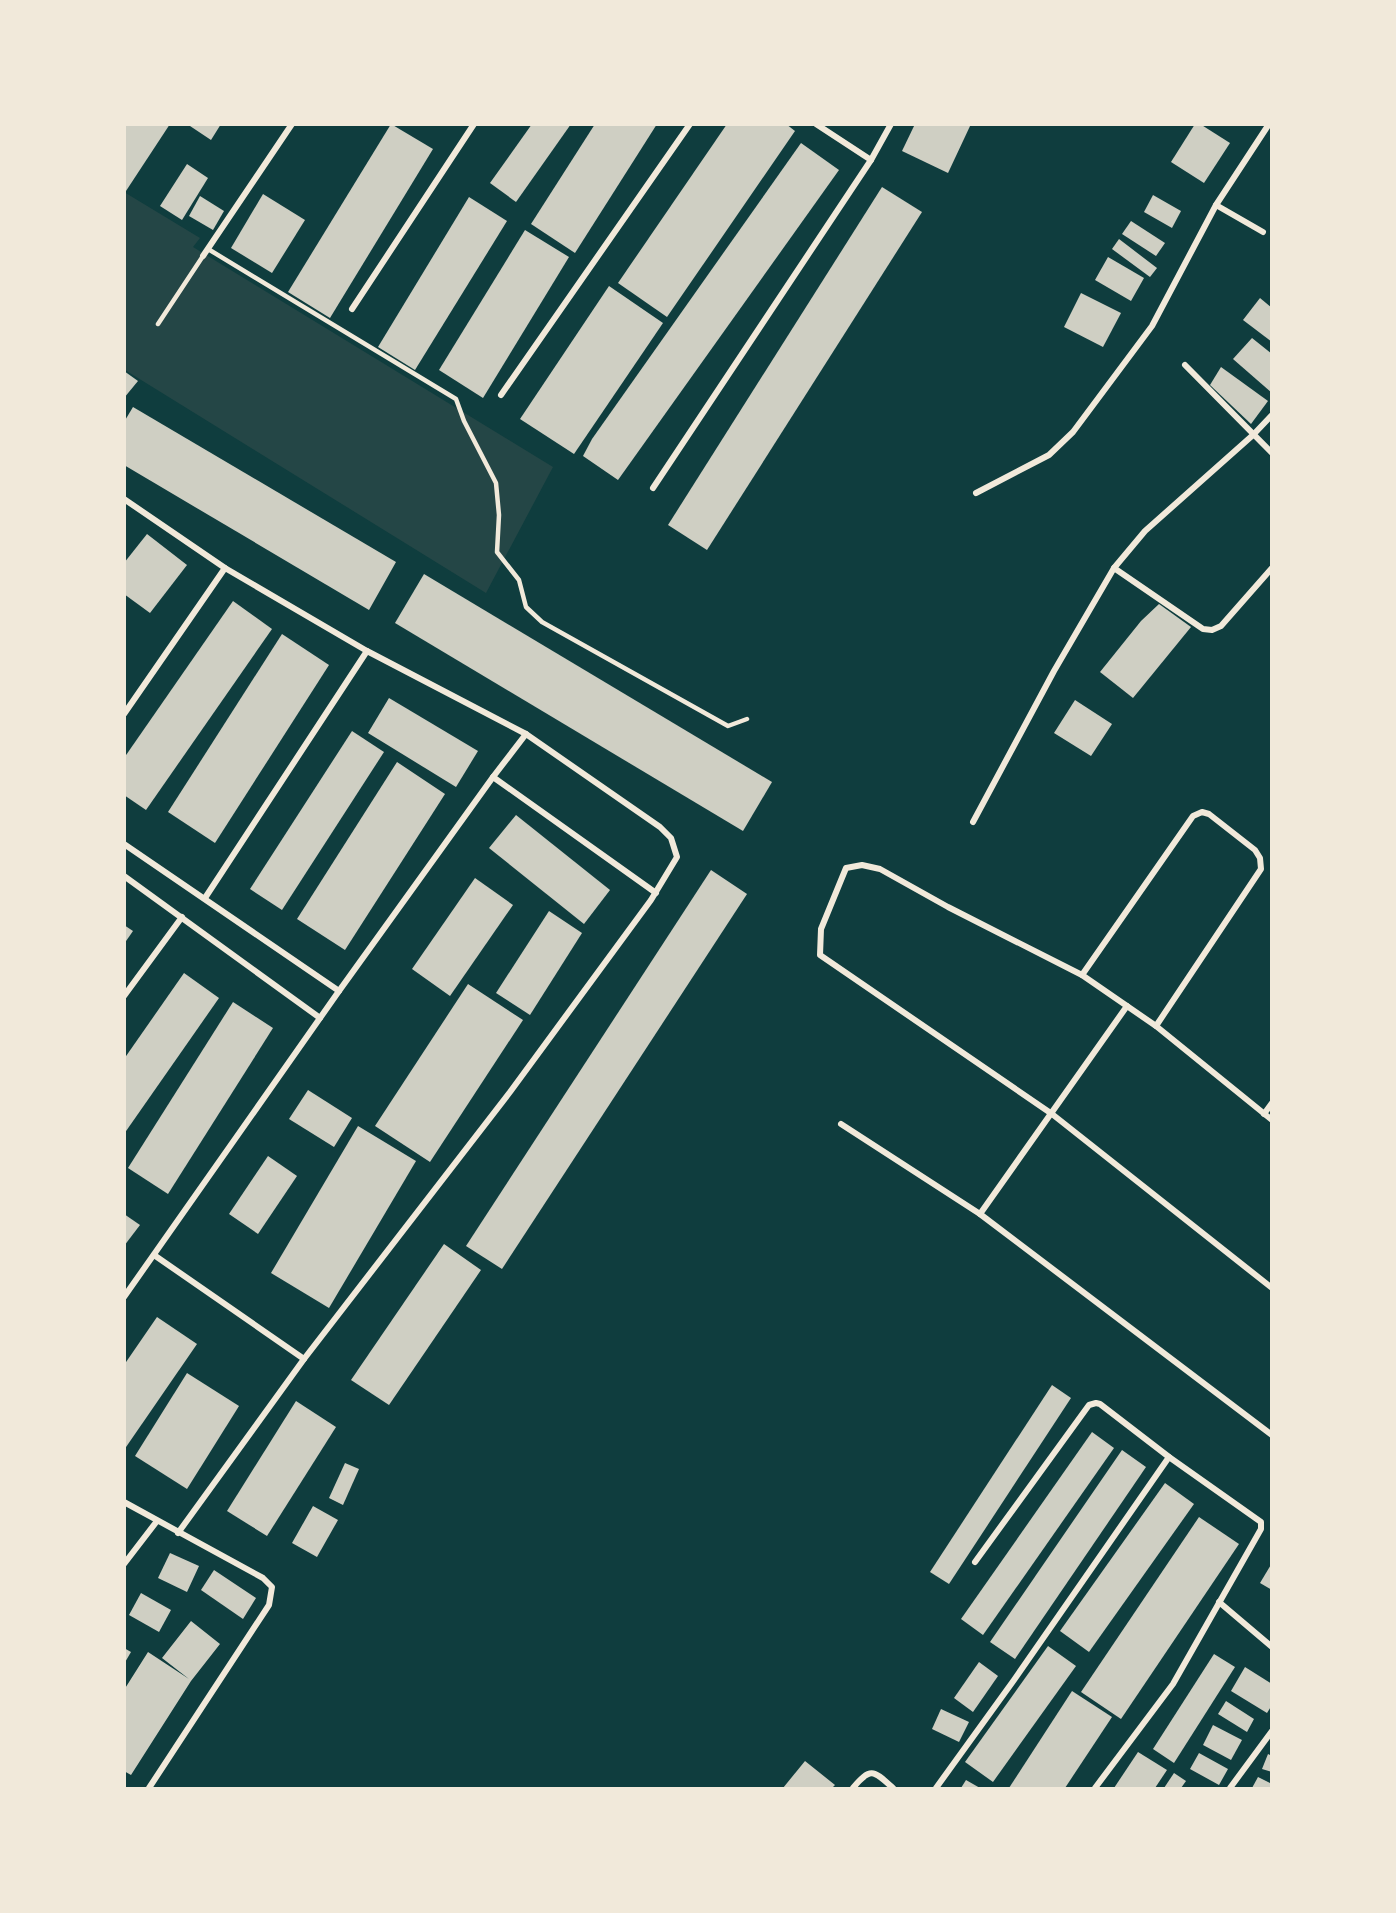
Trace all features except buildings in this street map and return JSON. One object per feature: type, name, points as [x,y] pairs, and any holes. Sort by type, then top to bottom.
[{"type":"street","points":[[203,256],[292,124]]},
{"type":"street","points":[[352,309],[474,124]]},
{"type":"street","points":[[501,395],[690,124]]},
{"type":"street","points":[[816,124],[871,160]]},
{"type":"street","points":[[653,488],[871,160],[891,124]]},
{"type":"street","points":[[976,493],[1048,455],[1073,432],[1152,326],[1216,205],[1269,124]]},
{"type":"street","points":[[1216,205],[1263,232]]},
{"type":"street","points":[[1185,365],[1272,453]]},
{"type":"street","points":[[973,822],[1053,671],[1114,568],[1145,531],[1253,435],[1272,415]]},
{"type":"street","points":[[124,499],[225,568],[367,651],[526,734],[660,827],[671,838],[677,857],[656,892],[510,1092],[304,1359],[178,1533]]},
{"type":"street","points":[[124,714],[225,568]]},
{"type":"street","points":[[1114,568],[1203,629],[1212,630],[1221,626],[1272,568]]},
{"type":"street","points":[[205,898],[367,651]]},
{"type":"street","points":[[124,1297],[339,991],[526,734]]},
{"type":"street","points":[[493,777],[656,892]]},
{"type":"street","points":[[1082,975],[1193,816],[1202,812],[1209,814],[1255,850],[1260,858],[1261,869],[1156,1026]]},
{"type":"street","points":[[124,844],[339,991]]},
{"type":"street","points":[[1272,1120],[1156,1026],[1082,975],[948,907],[880,869],[862,865],[846,868],[821,929],[820,955],[1052,1114],[1272,1288]]},
{"type":"street","points":[[124,876],[320,1018]]},
{"type":"street","points":[[124,996],[182,917]]},
{"type":"street","points":[[980,1214],[1127,1006]]},
{"type":"street","points":[[1264,1114],[1272,1103]]},
{"type":"street","points":[[841,1125],[980,1214],[1272,1435]]},
{"type":"street","points":[[154,1254],[304,1359]]},
{"type":"street","points":[[975,1563],[1089,1406],[1096,1403],[1261,1522],[1261,1529],[1173,1684],[1095,1788]]},
{"type":"street","points":[[936,1788],[1169,1457]]},
{"type":"street","points":[[124,1502],[268,1582],[272,1587],[272,1596],[268,1605],[148,1788]]},
{"type":"street","points":[[124,1564],[157,1521]]},
{"type":"street","points":[[1219,1602],[1272,1647]]},
{"type":"street","points":[[1230,1788],[1272,1731]]},
{"type":"street","points":[[853,1788],[864,1774],[870,1772],[878,1774],[893,1788]]},
{"type":"lane","points":[[208,249],[456,399],[464,421],[496,483],[497,552],[519,580],[526,607],[533,615],[728,726],[747,719]]},
{"type":"lane","points":[[158,324],[203,256]]},
{"type":"shaded area","points":[[124,192],[200,238],[193,247],[553,467],[486,593],[125,370]]}]
